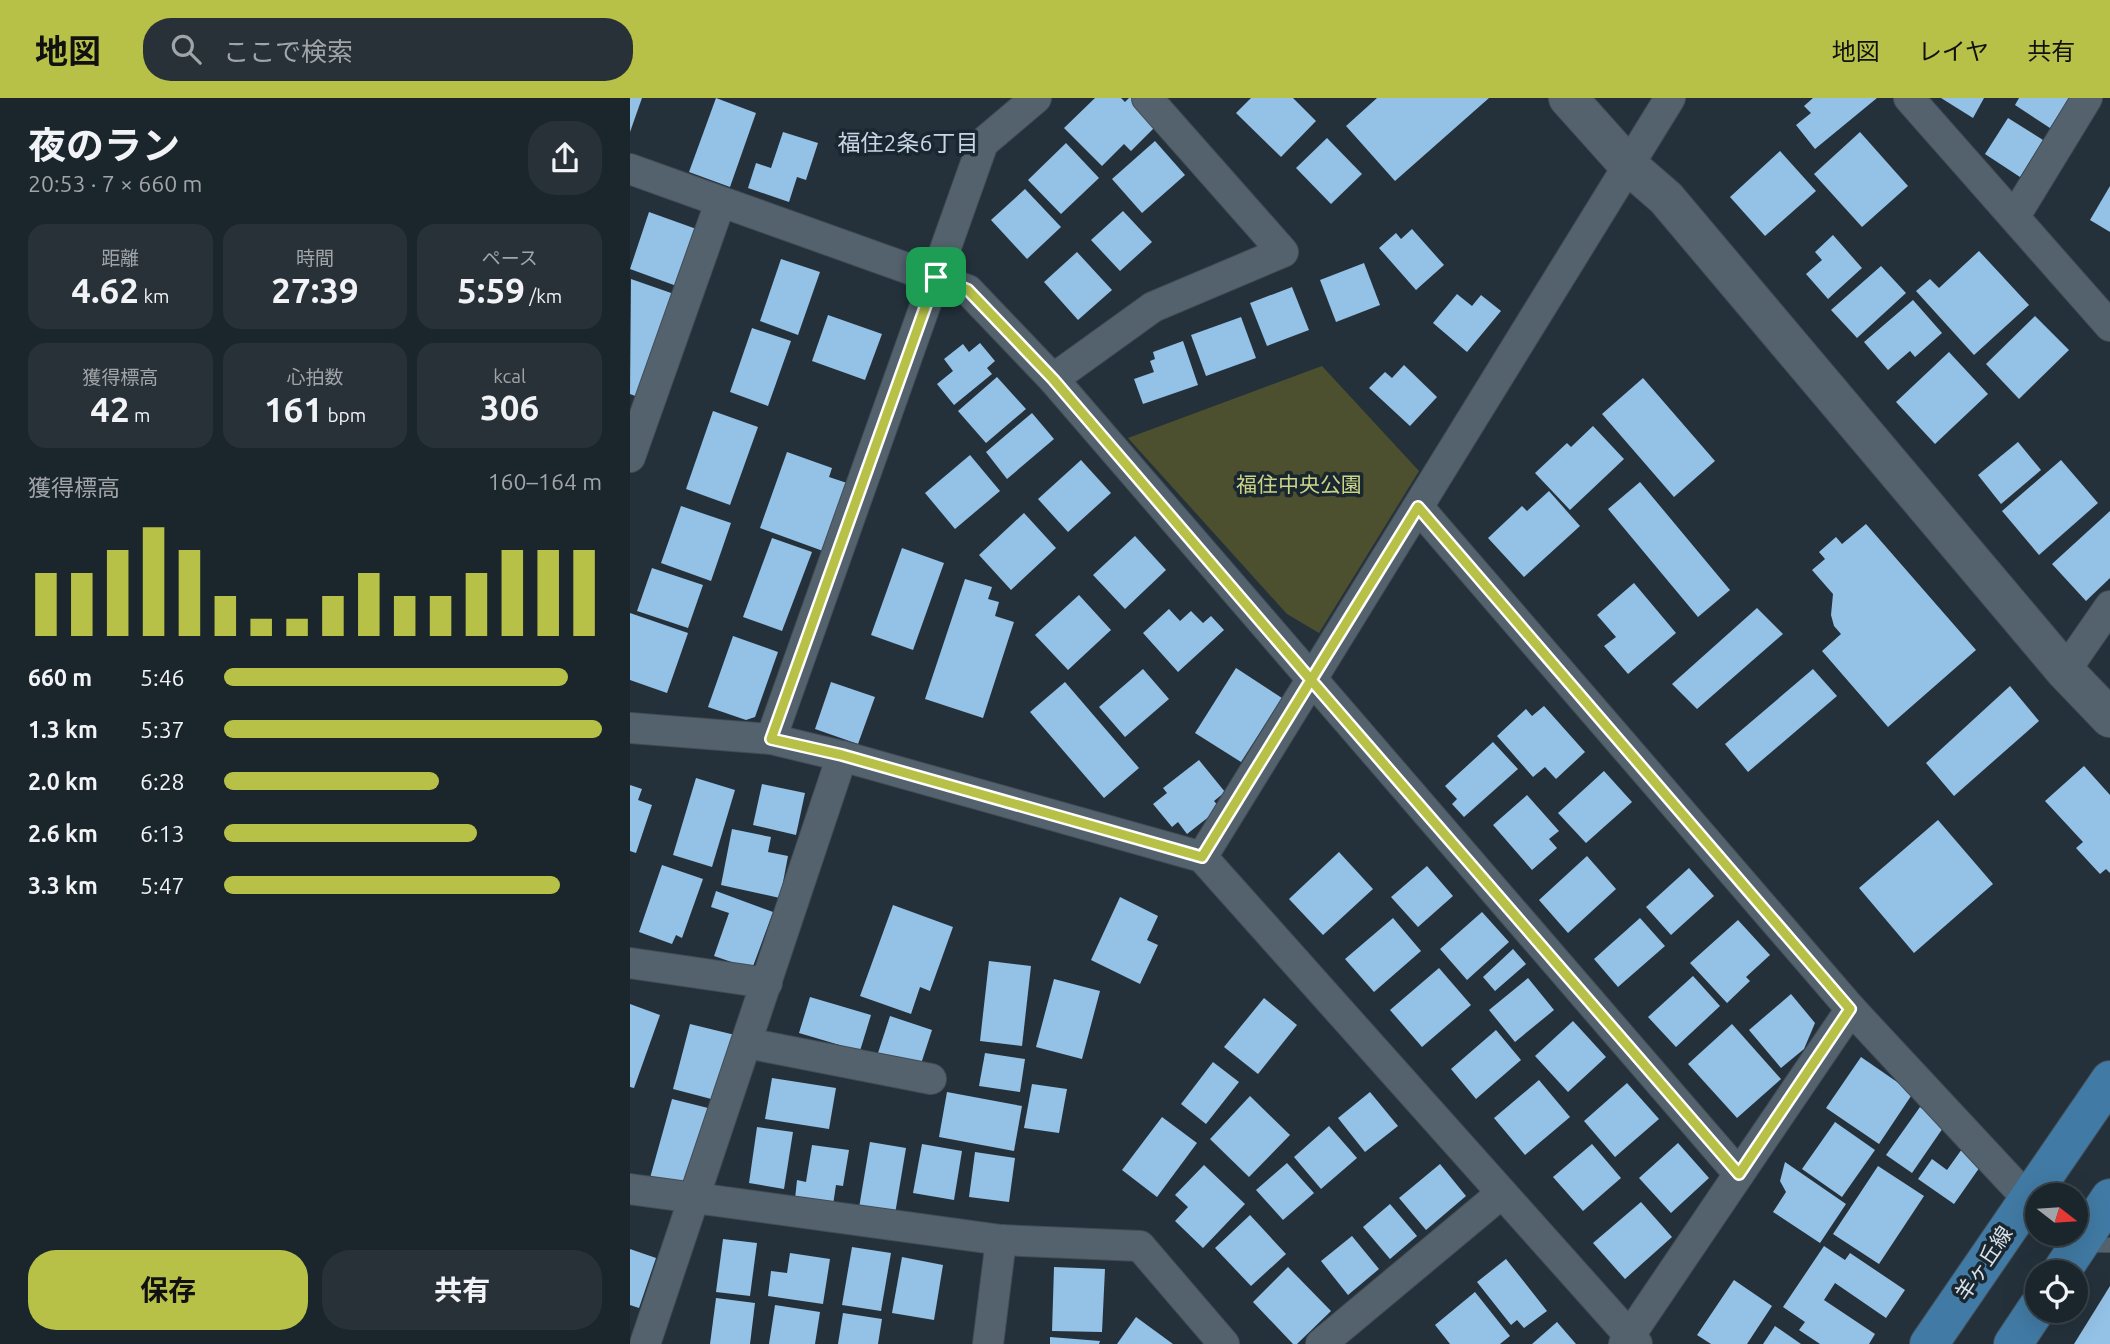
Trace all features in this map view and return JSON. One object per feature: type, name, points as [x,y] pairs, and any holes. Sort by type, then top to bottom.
[{"type":"main road","name":"羊ヶ丘線","points":[[2038,1183],[2110,1080]]},
{"type":"main road","points":[[2083,1254],[2110,1198]]},
{"type":"main road","name":"羊ヶ丘線","points":[[1929,1344],[2025,1201]]},
{"type":"main road","points":[[2013,1344],[2027,1323]]},
{"type":"street","points":[[771,739],[983,143],[1036,98]]},
{"type":"street","points":[[1053,379],[1153,307],[1283,253],[1147,98]]},
{"type":"street","points":[[1568,98],[1628,166],[1666,198],[2065,671],[2110,718]]},
{"type":"street","points":[[1202,857],[1671,98]]},
{"type":"street","points":[[1909,98],[2110,326]]},
{"type":"street","points":[[2015,216],[2087,98]]},
{"type":"street","points":[[630,169],[968,290],[1053,379],[1739,1174]]},
{"type":"street","points":[[630,457],[720,203]]},
{"type":"street","points":[[1418,507],[1850,1009],[2025,1196]]},
{"type":"street","points":[[2065,671],[2110,606]]},
{"type":"street","points":[[630,728],[771,739],[842,755],[1202,857],[1630,1341],[1850,1009]]},
{"type":"street","points":[[645,1344],[842,755]]},
{"type":"street","points":[[630,963],[767,983]]},
{"type":"street","points":[[747,1043],[931,1079]]},
{"type":"street","points":[[630,1189],[1001,1240],[1140,1246],[1224,1344]]},
{"type":"street","points":[[1321,1344],[1502,1194]]},
{"type":"street","points":[[988,1344],[1001,1240]]},
{"type":"green space","name":"福住中央公園","points":[[1322,366],[1419,471],[1319,633],[1287,614],[1128,438]]},
{"type":"building","points":[[630,98],[642,98],[630,132]]},
{"type":"building","points":[[716,98],[756,113],[730,187],[689,172]]},
{"type":"building","points":[[1095,98],[1121,98],[1125,102],[1129,98],[1144,98],[1164,118],[1131,151],[1124,144],[1102,166],[1064,128]]},
{"type":"building","points":[[1251,98],[1293,98],[1316,121],[1281,157],[1236,113]]},
{"type":"building","points":[[1377,98],[1489,98],[1395,181],[1346,126]]},
{"type":"building","points":[[1813,98],[1877,98],[1815,149],[1796,125],[1811,113],[1804,106]]},
{"type":"building","points":[[1941,98],[1984,98],[1973,118]]},
{"type":"building","points":[[2019,98],[2069,98],[2050,128],[2015,105]]},
{"type":"building","points":[[2008,118],[2043,140],[2020,177],[1985,154]]},
{"type":"building","points":[[783,132],[818,143],[806,180],[797,177],[789,202],[748,188],[756,163],[771,168]]},
{"type":"building","points":[[1860,132],[1908,186],[1862,227],[1814,174]]},
{"type":"building","points":[[1327,138],[1362,174],[1331,204],[1296,168]]},
{"type":"building","points":[[1155,141],[1185,175],[1142,213],[1112,179]]},
{"type":"building","points":[[1066,143],[1099,178],[1061,214],[1028,180]]},
{"type":"building","points":[[1780,151],[1816,191],[1765,236],[1730,197]]},
{"type":"building","points":[[2110,186],[2110,232],[2090,220]]},
{"type":"building","points":[[1025,189],[1061,227],[1027,259],[991,220]]},
{"type":"building","points":[[1123,211],[1152,242],[1120,271],[1091,240]]},
{"type":"building","points":[[649,212],[702,231],[682,288],[630,269]]},
{"type":"building","points":[[1412,229],[1444,265],[1416,290],[1379,248],[1396,233],[1401,239]]},
{"type":"building","points":[[1833,235],[1862,268],[1828,299],[1806,274],[1822,260],[1815,252]]},
{"type":"building","points":[[1979,251],[2029,305],[1974,355],[1916,291],[1930,279],[1939,288]]},
{"type":"building","points":[[1077,252],[1112,290],[1078,320],[1044,282]]},
{"type":"building","points":[[781,259],[820,272],[798,335],[760,321]]},
{"type":"building","points":[[1364,263],[1380,305],[1336,322],[1320,280]]},
{"type":"building","points":[[1881,266],[1906,293],[1857,338],[1831,310]]},
{"type":"building","points":[[631,279],[674,294],[638,397],[630,394]]},
{"type":"building","points":[[1292,287],[1309,330],[1267,346],[1250,303]]},
{"type":"building","points":[[1457,294],[1472,306],[1481,295],[1501,311],[1467,352],[1433,323]]},
{"type":"building","points":[[1913,300],[1942,333],[1915,357],[1910,351],[1888,370],[1864,342]]},
{"type":"building","points":[[828,315],[882,334],[865,380],[812,361]]},
{"type":"building","points":[[2035,316],[2069,350],[2019,399],[1986,364]]},
{"type":"building","points":[[1241,317],[1256,358],[1206,376],[1191,335]]},
{"type":"building","points":[[752,328],[791,341],[768,406],[730,392]]},
{"type":"building","points":[[1183,341],[1198,385],[1143,404],[1134,379],[1154,372],[1150,361],[1155,359],[1153,352]]},
{"type":"building","points":[[980,343],[995,361],[987,368],[992,374],[954,405],[937,384],[953,371],[944,359],[963,344],[969,352]]},
{"type":"building","points":[[1949,352],[1988,394],[1935,444],[1896,402]]},
{"type":"building","points":[[1404,365],[1437,397],[1410,426],[1369,388],[1385,372],[1392,378]]},
{"type":"building","points":[[997,377],[1026,409],[986,443],[958,411]]},
{"type":"building","points":[[1643,378],[1715,461],[1674,497],[1602,414]]},
{"type":"building","points":[[713,411],[758,427],[730,505],[686,489]]},
{"type":"building","points":[[1032,413],[1054,439],[1007,479],[986,452]]},
{"type":"building","points":[[1593,426],[1624,459],[1570,510],[1535,473],[1567,443],[1571,447]]},
{"type":"building","points":[[2018,442],[2041,470],[2001,504],[1978,475]]},
{"type":"building","points":[[787,452],[832,468],[829,477],[847,483],[823,551],[760,528]]},
{"type":"building","points":[[970,455],[1000,491],[955,529],[925,493]]},
{"type":"building","points":[[1081,460],[1111,493],[1068,532],[1038,499]]},
{"type":"building","points":[[2061,460],[2098,503],[2039,555],[2002,511]]},
{"type":"building","points":[[1640,482],[1730,590],[1698,617],[1608,509]]},
{"type":"building","points":[[1549,491],[1580,526],[1524,577],[1488,538],[1522,506],[1527,511]]},
{"type":"building","points":[[681,506],[731,523],[711,581],[661,563]]},
{"type":"building","points":[[2110,511],[2110,578],[2086,601],[2052,564]]},
{"type":"building","points":[[1024,513],[1056,548],[1011,590],[979,555]]},
{"type":"building","points":[[1866,524],[1976,650],[1888,727],[1822,651],[1841,634],[1834,626],[1831,615],[1833,594],[1812,570],[1825,559],[1819,552],[1836,537],[1842,544]]},
{"type":"building","points":[[1135,536],[1166,570],[1125,609],[1093,575]]},
{"type":"building","points":[[772,538],[812,552],[782,631],[743,617]]},
{"type":"building","points":[[902,548],[944,563],[913,650],[871,635]]},
{"type":"building","points":[[652,568],[703,585],[688,628],[637,611]]},
{"type":"building","points":[[965,579],[992,587],[988,599],[999,602],[995,616],[1014,622],[983,718],[925,699]]},
{"type":"building","points":[[1634,583],[1676,633],[1628,674],[1604,646],[1616,637],[1597,615]]},
{"type":"building","points":[[1079,595],[1111,630],[1068,670],[1035,635]]},
{"type":"building","points":[[1757,608],[1783,634],[1697,709],[1672,684]]},
{"type":"building","points":[[1169,609],[1180,621],[1191,611],[1203,623],[1211,616],[1224,630],[1178,672],[1143,633]]},
{"type":"building","points":[[630,613],[688,633],[667,693],[630,680]]},
{"type":"building","points":[[733,636],[778,652],[755,717],[746,720],[708,707]]},
{"type":"building","points":[[1236,668],[1282,698],[1241,762],[1195,733]]},
{"type":"building","points":[[1143,669],[1169,699],[1125,737],[1099,707]]},
{"type":"building","points":[[1813,669],[1837,696],[1748,772],[1725,744]]},
{"type":"building","points":[[831,682],[875,697],[858,744],[815,729]]},
{"type":"building","points":[[1065,682],[1139,768],[1104,798],[1030,712]]},
{"type":"building","points":[[2010,686],[2039,721],[1954,796],[1926,763]]},
{"type":"building","points":[[1544,706],[1585,752],[1556,779],[1545,767],[1533,777],[1497,736],[1526,709],[1532,716]]},
{"type":"building","points":[[1493,742],[1518,769],[1464,817],[1452,804],[1457,799],[1445,786]]},
{"type":"building","points":[[1199,760],[1225,792],[1214,801],[1220,808],[1187,834],[1178,822],[1172,827],[1153,804],[1167,793],[1163,788]]},
{"type":"building","points":[[2084,766],[2110,795],[2110,873],[2106,869],[2100,874],[2076,848],[2083,842],[2045,801]]},
{"type":"building","points":[[1604,771],[1632,802],[1586,843],[1558,813]]},
{"type":"building","points":[[696,778],[735,790],[712,867],[673,855]]},
{"type":"building","points":[[762,784],[805,793],[796,835],[753,825]]},
{"type":"building","points":[[630,785],[642,789],[638,800],[652,805],[636,853],[630,851]]},
{"type":"building","points":[[1527,795],[1559,831],[1549,839],[1557,848],[1532,870],[1493,825]]},
{"type":"building","points":[[1938,820],[1993,884],[1914,953],[1859,888]]},
{"type":"building","points":[[732,829],[771,837],[768,852],[788,856],[780,898],[721,885]]},
{"type":"building","points":[[1339,852],[1373,889],[1323,935],[1289,899]]},
{"type":"building","points":[[1587,856],[1616,889],[1568,933],[1539,900]]},
{"type":"building","points":[[662,865],[703,879],[682,938],[676,935],[672,944],[639,932]]},
{"type":"building","points":[[1427,866],[1453,896],[1418,927],[1391,897]]},
{"type":"building","points":[[1689,868],[1714,896],[1671,935],[1646,907]]},
{"type":"building","points":[[716,891],[773,912],[752,969],[714,956],[729,913],[711,907]]},
{"type":"building","points":[[1120,897],[1158,916],[1147,940],[1158,945],[1140,984],[1091,960]]},
{"type":"building","points":[[893,905],[953,927],[930,991],[920,987],[911,1014],[860,996]]},
{"type":"building","points":[[1482,912],[1509,942],[1467,980],[1440,949]]},
{"type":"building","points":[[1393,918],[1421,951],[1374,992],[1345,959]]},
{"type":"building","points":[[1640,918],[1665,946],[1618,987],[1594,959]]},
{"type":"building","points":[[1738,920],[1770,955],[1746,977],[1750,981],[1727,1003],[1690,963]]},
{"type":"building","points":[[1513,949],[1526,964],[1495,991],[1483,977]]},
{"type":"building","points":[[989,961],[1031,966],[1022,1046],[980,1041]]},
{"type":"building","points":[[1439,968],[1471,1005],[1422,1047],[1390,1010]]},
{"type":"building","points":[[1693,976],[1720,1006],[1676,1047],[1648,1017]]},
{"type":"building","points":[[1528,978],[1554,1010],[1515,1042],[1489,1010]]},
{"type":"building","points":[[1054,979],[1100,991],[1082,1059],[1036,1047]]},
{"type":"building","points":[[1791,994],[1815,1023],[1804,1049],[1781,1068],[1749,1030]]},
{"type":"building","points":[[810,997],[871,1015],[860,1051],[799,1033]]},
{"type":"building","points":[[1264,998],[1297,1025],[1258,1074],[1224,1047]]},
{"type":"building","points":[[630,1004],[660,1015],[634,1088],[630,1087]]},
{"type":"building","points":[[890,1016],[932,1030],[920,1067],[878,1053]]},
{"type":"building","points":[[1573,1021],[1606,1057],[1568,1092],[1535,1056]]},
{"type":"building","points":[[690,1024],[735,1035],[719,1101],[673,1089]]},
{"type":"building","points":[[1732,1024],[1781,1079],[1737,1118],[1688,1064]]},
{"type":"building","points":[[1496,1030],[1521,1060],[1476,1099],[1451,1069]]},
{"type":"building","points":[[985,1053],[1025,1059],[1020,1092],[979,1086]]},
{"type":"building","points":[[1861,1057],[1913,1093],[1879,1144],[1826,1108]]},
{"type":"building","points":[[1213,1062],[1239,1082],[1206,1124],[1181,1104]]},
{"type":"building","points":[[772,1078],[836,1088],[829,1129],[765,1119]]},
{"type":"building","points":[[1539,1080],[1570,1117],[1525,1155],[1494,1118]]},
{"type":"building","points":[[1627,1083],[1659,1119],[1615,1157],[1584,1121]]},
{"type":"building","points":[[1032,1084],[1067,1089],[1059,1133],[1024,1128]]},
{"type":"building","points":[[947,1092],[1022,1106],[1014,1151],[939,1137]]},
{"type":"building","points":[[1370,1092],[1398,1126],[1365,1152],[1338,1118]]},
{"type":"building","points":[[1250,1096],[1290,1135],[1249,1177],[1210,1139]]},
{"type":"building","points":[[672,1099],[708,1108],[687,1188],[650,1178]]},
{"type":"building","points":[[1920,1107],[1945,1125],[1912,1173],[1886,1155]]},
{"type":"building","points":[[1162,1117],[1197,1143],[1157,1197],[1122,1170]]},
{"type":"building","points":[[1835,1122],[1875,1150],[1842,1197],[1802,1169]]},
{"type":"building","points":[[1329,1126],[1357,1158],[1321,1189],[1294,1157]]},
{"type":"building","points":[[757,1127],[793,1132],[784,1189],[749,1183]]},
{"type":"building","points":[[870,1142],[906,1148],[895,1214],[859,1208]]},
{"type":"building","points":[[1678,1143],[1709,1178],[1671,1213],[1639,1178]]},
{"type":"building","points":[[922,1144],[962,1151],[954,1200],[913,1193]]},
{"type":"building","points":[[1592,1144],[1621,1178],[1583,1211],[1553,1177]]},
{"type":"building","points":[[812,1145],[849,1150],[843,1186],[836,1185],[833,1205],[795,1199],[797,1180],[806,1182]]},
{"type":"building","points":[[1962,1149],[1982,1164],[1954,1204],[1918,1179],[1932,1159],[1947,1170]]},
{"type":"building","points":[[975,1152],[1015,1158],[1009,1202],[969,1197]]},
{"type":"building","points":[[1785,1162],[1846,1204],[1820,1243],[1773,1212],[1786,1192],[1780,1181]]},
{"type":"building","points":[[1287,1163],[1314,1193],[1283,1220],[1256,1190]]},
{"type":"building","points":[[1440,1164],[1466,1196],[1426,1230],[1399,1198]]},
{"type":"building","points":[[1204,1165],[1245,1204],[1203,1248],[1175,1221],[1188,1207],[1175,1195]]},
{"type":"building","points":[[1878,1166],[1924,1196],[1879,1264],[1833,1234]]},
{"type":"building","points":[[1641,1202],[1672,1237],[1625,1279],[1593,1243]]},
{"type":"building","points":[[1390,1204],[1417,1236],[1390,1259],[1363,1227]]},
{"type":"building","points":[[1250,1215],[1286,1254],[1251,1286],[1215,1248]]},
{"type":"building","points":[[1352,1236],[1379,1269],[1348,1295],[1321,1261]]},
{"type":"building","points":[[723,1239],[757,1243],[750,1296],[716,1292]]},
{"type":"building","points":[[1824,1246],[1845,1260],[1850,1253],[1905,1290],[1886,1318],[1835,1283],[1824,1300],[1875,1334],[1869,1344],[1820,1344],[1799,1330],[1805,1322],[1783,1307]]},
{"type":"building","points":[[852,1247],[891,1253],[881,1311],[842,1305]]},
{"type":"building","points":[[630,1249],[656,1258],[639,1308],[630,1305]]},
{"type":"building","points":[[790,1253],[830,1259],[823,1304],[768,1296],[771,1271],[787,1273]]},
{"type":"building","points":[[902,1257],[943,1265],[934,1320],[892,1313]]},
{"type":"building","points":[[1506,1259],[1547,1311],[1524,1328],[1517,1320],[1511,1325],[1477,1282]]},
{"type":"building","points":[[1054,1267],[1105,1269],[1102,1332],[1052,1331]]},
{"type":"building","points":[[1288,1267],[1331,1311],[1297,1344],[1293,1344],[1253,1302]]},
{"type":"building","points":[[1734,1280],[1772,1306],[1747,1344],[1711,1344],[1697,1335]]},
{"type":"building","points":[[2110,1286],[2110,1344],[2074,1344]]},
{"type":"building","points":[[1475,1292],[1510,1336],[1500,1344],[1450,1344],[1435,1325]]},
{"type":"building","points":[[716,1298],[755,1303],[750,1344],[710,1344]]},
{"type":"building","points":[[775,1305],[820,1312],[815,1344],[769,1344]]},
{"type":"building","points":[[843,1313],[882,1319],[878,1344],[838,1344]]},
{"type":"building","points":[[1136,1317],[1173,1344],[1117,1344]]},
{"type":"building","points":[[1557,1322],[1576,1344],[1532,1344]]},
{"type":"building","points":[[1775,1326],[1801,1344],[1763,1344]]},
{"type":"building","points":[[1050,1337],[1100,1341],[1099,1344],[1050,1344]]},
{"type":"district","name":"福住2条6丁目","points":[[908,142]]},
{"type":"route","points":[[936,277],[771,739],[842,755],[1202,857],[1311,680],[1739,1174],[1850,1009],[1418,507],[1311,680],[1053,379],[968,290],[936,277]]}]
